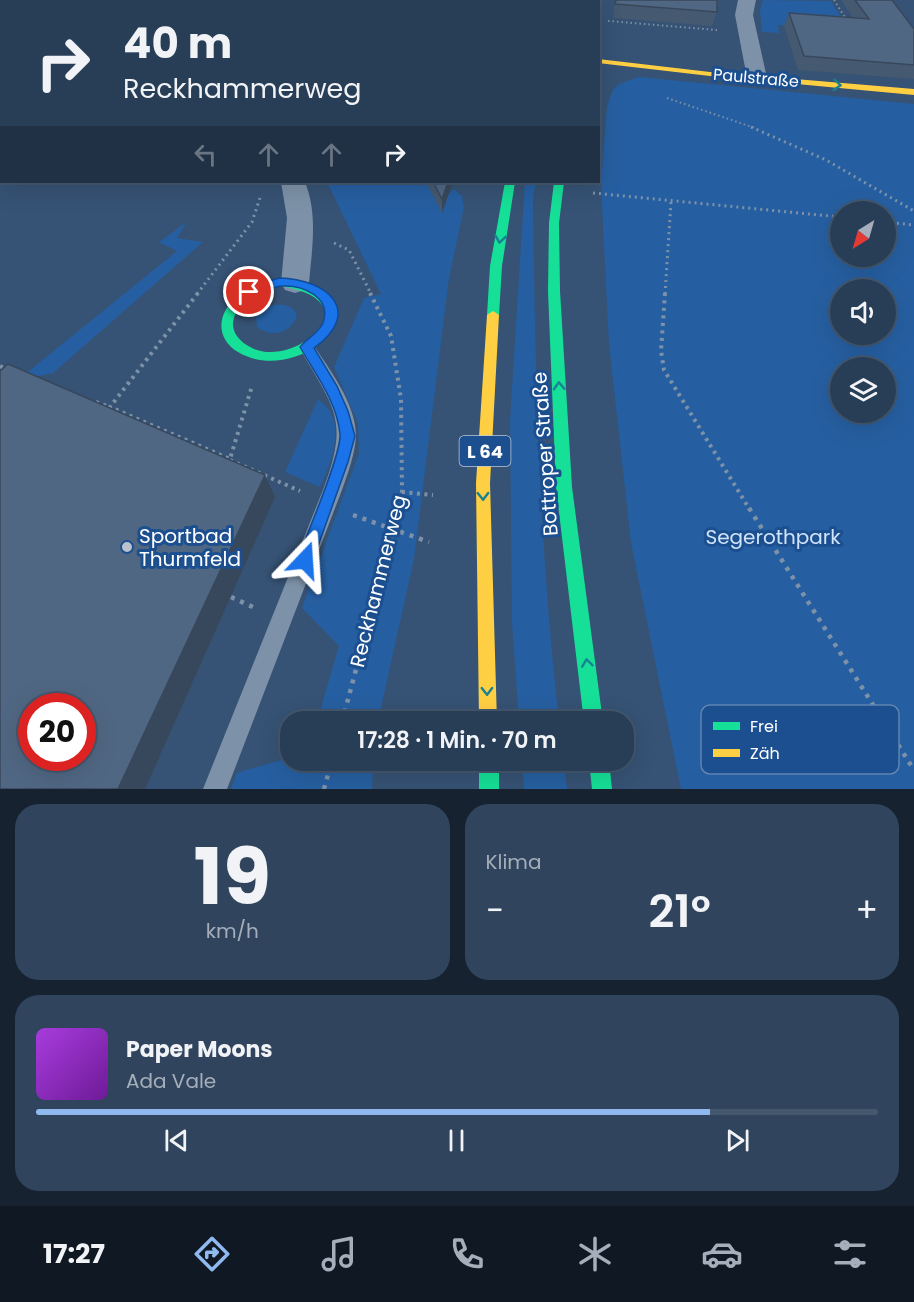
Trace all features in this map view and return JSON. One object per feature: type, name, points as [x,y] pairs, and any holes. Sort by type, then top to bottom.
[{"type":"main road","name":"Paulstraße","points":[[600,61],[914,92]]},
{"type":"main road","name":"L 64","points":[[488,711],[483,483],[496,266],[510,183]]},
{"type":"main road","name":"Bottroper Straße","points":[[559,183],[554,224],[554,291],[564,488],[593,711]]},
{"type":"main road","points":[[295,283],[310,286],[329,302],[331,314],[328,326],[320,338],[307,347],[276,357],[246,352],[234,345],[227,335],[225,323],[229,312],[237,301],[249,292],[272,284],[295,283]]},
{"type":"main road","points":[[489,771],[489,789]]},
{"type":"main road","points":[[601,771],[603,789]]},
{"type":"street","points":[[747,0],[744,15],[757,78]]},
{"type":"street","points":[[293,183],[297,191],[299,239],[295,283]]},
{"type":"lane","points":[[215,789],[326,504],[348,436],[331,386],[307,347]]},
{"type":"path","points":[[834,0],[849,22]]},
{"type":"path","points":[[608,21],[748,33]]},
{"type":"path","points":[[664,98],[719,114],[768,134],[816,156],[914,211]]},
{"type":"path","points":[[593,193],[830,216]]},
{"type":"path","points":[[110,407],[252,222],[260,198]]},
{"type":"path","points":[[671,202],[661,335],[664,370],[873,705]]},
{"type":"path","points":[[896,223],[914,225]]},
{"type":"path","name":"Reckhammerweg","points":[[299,239],[335,244],[349,250],[392,336],[401,399],[402,492],[394,531],[345,711]]},
{"type":"path","points":[[226,466],[261,356]]},
{"type":"path","points":[[0,366],[16,375]]},
{"type":"path","points":[[88,400],[110,407],[230,459],[326,504],[429,542]]},
{"type":"path","points":[[402,492],[433,495]]},
{"type":"path","points":[[899,746],[914,770]]},
{"type":"path","points":[[324,789],[329,771]]},
{"type":"green space","points":[[763,0],[831,1],[850,31],[778,25],[779,33],[762,32],[760,10]]},
{"type":"green space","name":"Segerothpark","points":[[639,77],[914,104],[914,789],[681,789],[631,543],[609,344],[601,185],[607,107],[612,91],[619,84]]},
{"type":"green space","points":[[327,183],[427,183],[433,195],[449,193],[454,189],[462,196],[464,207],[449,278],[414,559],[380,711],[320,711],[339,646],[302,608],[359,453],[358,423],[334,367],[364,298],[381,294]]},
{"type":"green space","points":[[525,183],[536,183],[533,198],[539,460],[558,711],[518,711],[512,623],[510,421]]},
{"type":"green space","points":[[187,222],[177,238],[203,242],[53,373],[28,378],[24,375],[177,251],[159,242]]},
{"type":"green space","points":[[273,305],[288,306],[296,312],[297,316],[290,327],[274,333],[257,327],[256,318],[261,310]]},
{"type":"green space","points":[[318,399],[330,411],[335,431],[331,460],[320,487],[285,472]]},
{"type":"green space","points":[[280,760],[280,771],[373,771],[372,789],[231,789],[237,773]]},
{"type":"green space","points":[[523,771],[565,771],[567,789],[524,789]]},
{"type":"building","points":[[616,0],[717,0],[717,12],[615,4]]},
{"type":"building","points":[[855,0],[892,0],[914,29],[914,65],[804,56],[789,13],[869,19]]},
{"type":"building","points":[[434,183],[448,183],[442,199]]},
{"type":"building","name":"Sportbad Thurmfeld","points":[[8,364],[265,475],[118,789],[0,789],[0,371]]},
{"type":"traffic: fast","points":[[493,315],[496,266],[510,183]]},
{"type":"traffic: fast","points":[[559,183],[554,223],[554,291],[564,487],[593,711]]},
{"type":"traffic: fast","points":[[279,282],[302,287],[322,296],[332,312],[330,323],[321,335],[298,352],[274,358],[252,354],[235,344],[226,330],[228,313],[245,296],[279,282]]},
{"type":"traffic: fast","points":[[489,771],[489,789]]},
{"type":"traffic: fast","points":[[600,771],[602,789]]},
{"type":"traffic: slow","points":[[600,61],[710,74],[914,92]]},
{"type":"traffic: slow","points":[[488,711],[483,483],[493,315]]},
{"type":"place","name":"Sportbad Thurmfeld","points":[[127,547]]},
{"type":"route","points":[[249,292],[279,282],[295,283],[310,286],[329,302],[331,314],[328,326],[320,338],[307,347],[331,386],[348,436],[341,462],[305,560]]}]
